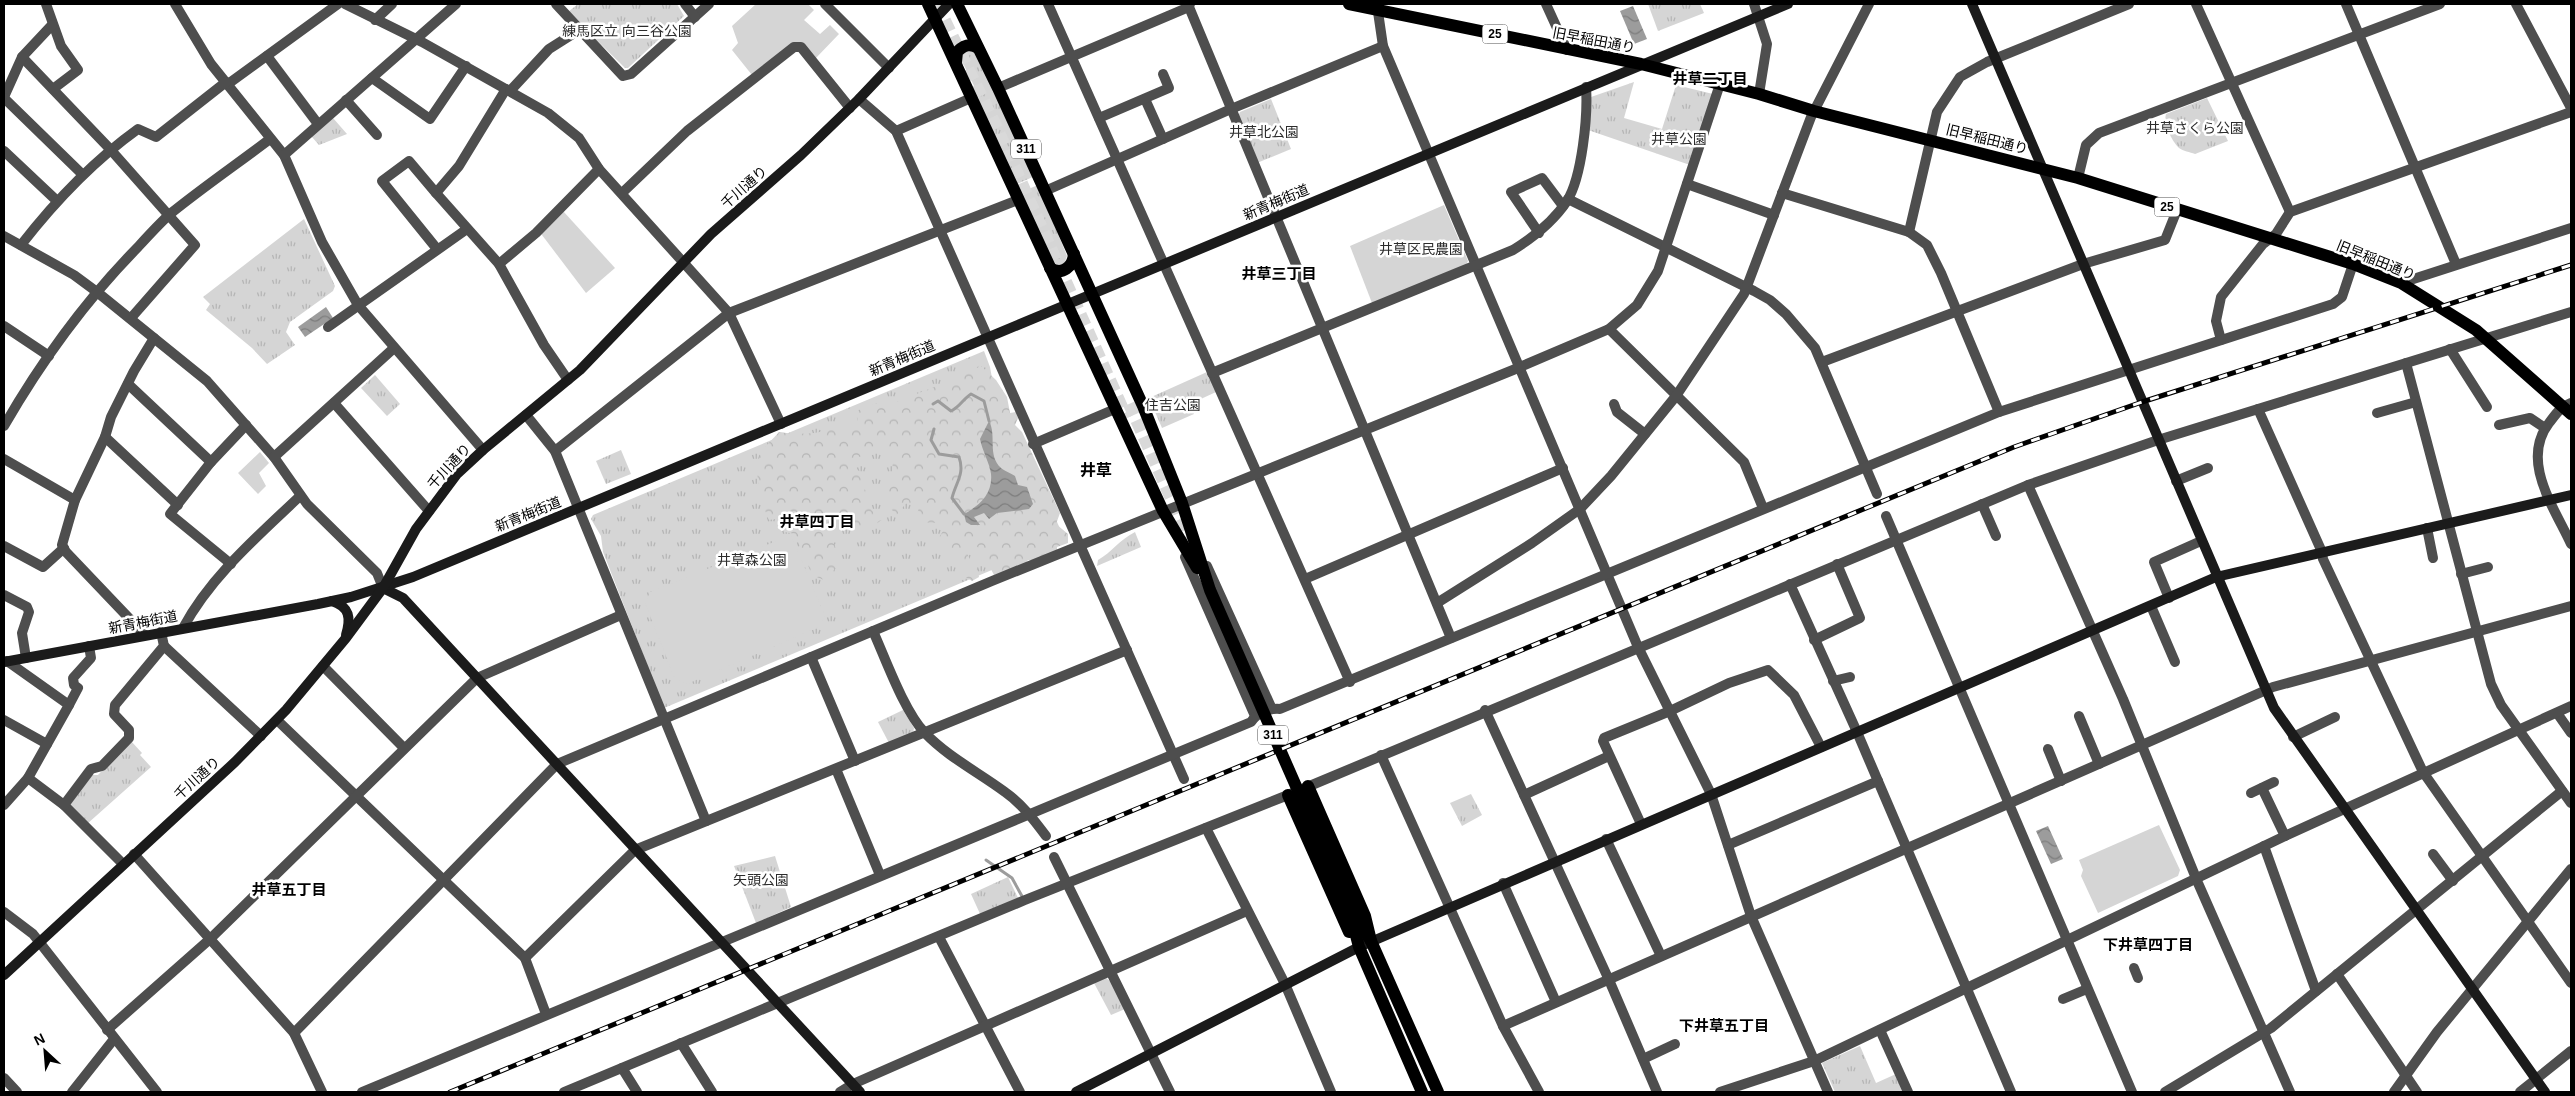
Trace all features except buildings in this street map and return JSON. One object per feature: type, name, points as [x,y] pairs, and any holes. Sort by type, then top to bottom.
[{"type":"main road","name":"311","points":[[928,4],[1163,512],[1210,590]]},
{"type":"main road","name":"311","points":[[957,4],[998,88],[1144,406],[1182,504],[1210,590],[1337,881],[1349,906],[1371,941],[1438,1092]]},
{"type":"main road","name":"旧早稲田通り","points":[[1349,4],[1377,7],[1567,50],[1642,64],[1759,94],[1814,111],[2078,178],[2269,240],[2353,264],[2401,283],[2486,337],[2568,408]]},
{"type":"main road","points":[[956,62],[957,52],[964,45],[969,44],[978,48]]},
{"type":"main road","points":[[1050,268],[1058,271],[1066,269],[1073,261],[1074,254]]},
{"type":"main road","points":[[1148,480],[1160,482],[1169,470]]},
{"type":"main road","points":[[1308,786],[1365,916],[1371,941]]},
{"type":"main road","points":[[1288,794],[1348,931],[1359,947]]},
{"type":"main road","name":"311","points":[[1349,906],[1359,947],[1422,1092]]},
{"type":"street","points":[[46,4],[52,25],[67,56],[78,70],[53,90]]},
{"type":"street","points":[[175,4],[211,64],[284,155],[322,242],[358,305],[483,450]]},
{"type":"street","points":[[21,245],[56,200],[110,149],[138,129],[156,137],[227,83],[338,4]]},
{"type":"street","points":[[345,4],[416,39],[508,90],[548,113],[579,138],[599,168],[682,263],[729,312],[781,424]]},
{"type":"street","points":[[375,20],[392,4]]},
{"type":"street","points":[[284,155],[454,4]]},
{"type":"street","points":[[556,4],[623,76],[631,74],[709,4]]},
{"type":"street","points":[[685,4],[695,17]]},
{"type":"street","points":[[825,4],[890,68]]},
{"type":"street","name":"千川通り","points":[[4,975],[277,720],[324,666],[383,588],[407,544],[429,510],[457,474],[483,450],[568,380],[682,263],[736,211],[801,155],[850,108],[949,4]]},
{"type":"street","points":[[1048,4],[1350,682]]},
{"type":"street","points":[[1546,4],[1567,50]]},
{"type":"street","points":[[1754,4],[1766,37],[1767,51],[1759,94]]},
{"type":"street","name":"新青梅街道","points":[[5,661],[332,601],[383,588],[1788,4]]},
{"type":"street","points":[[1437,603],[1532,543],[1580,509],[1676,396],[1747,287],[1814,111],[1869,4]]},
{"type":"street","points":[[1972,4],[2264,690],[2293,736],[2545,1092]]},
{"type":"street","points":[[1909,232],[1937,112],[1960,77],[1996,59],[2129,4]]},
{"type":"street","points":[[2196,4],[2290,212]]},
{"type":"street","points":[[2346,4],[2456,264]]},
{"type":"street","points":[[2078,178],[2086,145],[2099,133],[2232,81],[2440,4]]},
{"type":"street","points":[[2516,4],[2571,108]]},
{"type":"street","points":[[998,88],[1190,6],[1363,430],[1451,638]]},
{"type":"street","points":[[1377,7],[1383,46],[1638,647],[1711,794],[1751,916],[1828,1092]]},
{"type":"street","points":[[52,25],[22,57],[4,98],[82,174]]},
{"type":"street","points":[[436,193],[459,166],[508,90],[549,50],[579,30]]},
{"type":"street","points":[[1045,191],[1231,109],[1383,46]]},
{"type":"street","points":[[622,194],[687,131],[794,47],[800,47],[850,108]]},
{"type":"street","points":[[267,56],[318,124]]},
{"type":"street","points":[[22,57],[110,149],[195,245],[130,318]]},
{"type":"street","points":[[372,78],[430,119],[466,66]]},
{"type":"street","points":[[1099,118],[1169,88],[1163,74]]},
{"type":"street","points":[[294,1033],[557,764],[1257,472],[1520,368],[1609,329],[1630,312],[1648,290],[1658,271],[1720,84]]},
{"type":"street","points":[[1212,373],[1477,266],[1513,250],[1538,233],[1566,202],[1580,161],[1587,100],[1586,87]]},
{"type":"street","points":[[896,132],[971,98]]},
{"type":"street","points":[[859,99],[896,132],[1033,444],[1184,779]]},
{"type":"street","points":[[1146,99],[1163,139]]},
{"type":"street","points":[[346,100],[377,135]]},
{"type":"street","points":[[2221,340],[2216,321],[2221,297],[2276,234],[2290,212],[2571,112]]},
{"type":"street","points":[[4,426],[49,356],[97,292],[169,215],[270,138]]},
{"type":"street","points":[[4,151],[56,200]]},
{"type":"street","points":[[437,249],[382,181],[409,160],[499,264],[544,345],[568,380]]},
{"type":"street","points":[[499,264],[536,233],[599,168]]},
{"type":"street","points":[[1538,233],[1511,192],[1542,178],[1566,202],[1667,247],[1770,300],[1798,324],[1822,362],[1877,494]]},
{"type":"street","points":[[1687,184],[1774,215]]},
{"type":"street","points":[[1782,193],[1909,232],[1922,240],[1931,251],[1999,412]]},
{"type":"street","points":[[555,451],[729,312],[940,232],[1018,200]]},
{"type":"street","points":[[1822,362],[2083,264],[2165,240],[2177,210]]},
{"type":"street","points":[[2401,283],[2571,228]]},
{"type":"street","points":[[328,327],[467,229]]},
{"type":"street","points":[[4,236],[74,275],[207,381],[274,457],[303,500],[377,573],[383,588],[403,598],[857,1088]]},
{"type":"street","points":[[362,1092],[1251,722],[1255,716],[1272,708],[1280,710],[1350,682],[1451,638],[1999,412],[2333,304],[2342,297],[2353,264]]},
{"type":"street","points":[[564,1092],[778,1002],[1308,786],[1485,710],[2028,485],[2158,440],[2571,312]]},
{"type":"street","points":[[4,326],[49,356]]},
{"type":"street","points":[[1609,329],[1744,462],[1764,508]]},
{"type":"street","points":[[145,635],[62,545],[76,500],[105,437],[111,417],[154,338]]},
{"type":"street","points":[[274,457],[394,348]]},
{"type":"street","points":[[2450,349],[2487,407]]},
{"type":"street","points":[[2406,363],[2491,684],[2501,705],[2571,803]]},
{"type":"street","points":[[128,384],[211,462]]},
{"type":"street","points":[[2376,413],[2416,402]]},
{"type":"street","points":[[334,403],[429,510]]},
{"type":"street","points":[[1614,404],[1616,412],[1645,434]]},
{"type":"street","points":[[2568,408],[2545,428],[2536,449],[2536,461],[2571,544]]},
{"type":"street","points":[[1033,444],[1115,409]]},
{"type":"street","points":[[2258,409],[2322,552],[2322,559],[2423,772],[2571,983]]},
{"type":"street","points":[[526,415],[555,451],[706,821]]},
{"type":"street","points":[[2499,425],[2530,418],[2545,428]]},
{"type":"street","points":[[231,564],[170,514],[211,462],[246,425]]},
{"type":"street","points":[[105,437],[178,505]]},
{"type":"street","points":[[4,459],[76,500]]},
{"type":"street","points":[[1305,579],[1562,468]]},
{"type":"street","points":[[2176,481],[2208,468]]},
{"type":"street","points":[[2028,485],[2093,631],[2140,746],[2290,1092]]},
{"type":"street","points":[[1076,1092],[1371,941],[1821,747],[1960,690],[2216,577],[2571,495]]},
{"type":"street","points":[[183,628],[193,610],[231,564],[303,500]]},
{"type":"street","points":[[1982,504],[1996,536]]},
{"type":"street","points":[[1886,516],[2067,940],[2086,989],[2132,1092]]},
{"type":"street","points":[[1186,519],[1272,708]]},
{"type":"street","points":[[1172,526],[1255,716]]},
{"type":"street","points":[[2427,528],[2433,558]]},
{"type":"street","points":[[2169,598],[2154,562],[2201,541]]},
{"type":"street","points":[[4,546],[43,567],[64,548]]},
{"type":"street","points":[[1814,640],[1860,618],[1837,564]]},
{"type":"street","points":[[2461,574],[2488,567]]},
{"type":"street","points":[[1790,584],[1857,732],[2011,1092]]},
{"type":"street","points":[[4,595],[27,607],[29,612],[22,633],[26,658]]},
{"type":"street","points":[[332,601],[342,605],[347,611],[349,625],[346,638]]},
{"type":"street","points":[[2151,606],[2175,662]]},
{"type":"street","points":[[1503,1026],[2264,690],[2571,606]]},
{"type":"street","points":[[108,1030],[210,939],[355,794],[477,678],[621,615]]},
{"type":"street","points":[[873,631],[908,708],[924,732],[950,755],[1006,793],[1029,813],[1046,836]]},
{"type":"street","points":[[161,632],[164,646],[261,736]]},
{"type":"street","points":[[4,805],[28,778],[69,705],[78,688],[74,685],[73,678],[91,658],[89,646]]},
{"type":"street","points":[[64,805],[91,769],[102,766],[129,738],[129,730],[114,714],[115,705],[164,646]]},
{"type":"street","points":[[525,958],[635,850],[1126,650]]},
{"type":"street","points":[[811,657],[855,761]]},
{"type":"street","points":[[5,661],[69,705]]},
{"type":"street","points":[[324,666],[404,748]]},
{"type":"street","points":[[1642,824],[1602,741],[1604,738],[1670,712],[1730,683],[1768,670],[1794,695],[1821,747]]},
{"type":"street","points":[[1833,681],[1850,677]]},
{"type":"street","points":[[1720,1092],[1739,1090],[1814,1061],[2197,877],[2423,772],[2571,706]]},
{"type":"street","points":[[1485,710],[1657,1092]]},
{"type":"street","points":[[2557,713],[2571,734]]},
{"type":"street","points":[[2079,716],[2099,764]]},
{"type":"street","points":[[2293,736],[2335,717]]},
{"type":"street","points":[[277,720],[525,958],[546,1014]]},
{"type":"street","points":[[5,723],[47,744]]},
{"type":"street","points":[[2048,749],[2061,781]]},
{"type":"street","points":[[1381,755],[1451,906],[1503,1026],[1539,1092]]},
{"type":"street","points":[[1524,795],[1610,756]]},
{"type":"street","points":[[836,769],[880,875]]},
{"type":"street","points":[[28,778],[64,805],[123,864]]},
{"type":"street","points":[[1728,845],[1878,781]]},
{"type":"street","points":[[2252,792],[2274,782]]},
{"type":"street","points":[[2262,788],[2285,836]]},
{"type":"street","points":[[2165,1092],[2264,1032],[2453,882],[2562,791]]},
{"type":"street","points":[[1206,828],[1285,984],[1331,1092]]},
{"type":"street","points":[[1606,839],[1661,956]]},
{"type":"street","points":[[2264,846],[2316,991]]},
{"type":"street","points":[[134,854],[294,1033],[322,1092]]},
{"type":"street","points":[[2433,854],[2453,882]]},
{"type":"street","points":[[1054,857],[1170,1092]]},
{"type":"street","points":[[2394,1092],[2404,1074],[2571,870]]},
{"type":"street","points":[[1504,883],[1556,1002]]},
{"type":"street","points":[[840,1092],[857,1088],[985,1026],[1247,911]]},
{"type":"street","points":[[4,912],[33,934],[39,941],[157,1092]]},
{"type":"street","points":[[939,937],[1020,1092]]},
{"type":"street","points":[[2337,974],[2417,1092]]},
{"type":"street","points":[[2063,999],[2086,989]]},
{"type":"street","points":[[1880,1030],[1908,1092]]},
{"type":"street","points":[[72,1092],[114,1039]]},
{"type":"street","points":[[681,1043],[712,1092]]},
{"type":"street","points":[[1643,1060],[1675,1044]]},
{"type":"street","points":[[2520,1092],[2571,1051]]},
{"type":"street","points":[[622,1068],[637,1092]]},
{"type":"street","points":[[4,1078],[17,1092]]},
{"type":"green space","name":"練馬区立 向三谷公園","points":[[578,4],[677,4],[684,16],[628,68],[625,68],[568,12]]},
{"type":"green space","points":[[756,4],[808,4],[814,10],[804,20],[820,34],[830,25],[839,34],[815,59],[800,43],[752,75],[732,50],[738,43],[732,26]]},
{"type":"green space","points":[[1648,4],[1700,4],[1704,13],[1658,31]]},
{"type":"green space","points":[[966,50],[977,53],[1035,176],[1015,185],[982,113],[977,92],[961,59]]},
{"type":"green space","name":"井草公園","points":[[1634,82],[1624,118],[1662,129],[1676,85],[1713,94],[1690,165],[1588,130],[1591,97]]},
{"type":"green space","name":"井草さくら公園","points":[[2207,98],[2228,141],[2195,154],[2179,148],[2169,132],[2165,118],[2166,114]]},
{"type":"green space","name":"井草北公園","points":[[1271,99],[1291,149],[1257,163],[1238,116],[1240,112]]},
{"type":"green space","points":[[333,118],[347,134],[319,145],[311,136]]},
{"type":"green space","points":[[1038,185],[1067,256],[1064,264],[1056,266],[1019,193]]},
{"type":"green space","name":"井草区民農園","points":[[1444,205],[1468,261],[1466,265],[1372,303],[1350,246]]},
{"type":"green space","points":[[563,211],[615,268],[586,293],[542,235],[542,232]]},
{"type":"green space","points":[[304,219],[335,286],[333,291],[290,322],[286,332],[295,345],[267,364],[252,348],[206,310],[210,304],[203,297]]},
{"type":"green space","name":"井草森公園","points":[[984,351],[992,378],[1062,533],[1061,541],[664,708],[603,552],[601,536],[591,519],[593,515]]},
{"type":"green space","points":[[980,365],[996,380],[1007,397],[1010,413],[1016,412],[1018,418],[1015,425],[1022,432],[1060,513],[1056,524],[1068,534],[1068,543],[1057,547],[1057,553],[1044,560],[1028,560],[1023,566],[994,575],[982,552],[973,542],[966,551],[971,562],[977,566],[979,577],[972,581],[962,575],[961,565],[954,551],[946,553],[939,550],[937,541],[943,531],[939,523],[914,522],[919,508],[906,503],[896,516],[884,497],[893,476],[892,450],[882,448],[854,459],[852,465],[859,471],[872,511],[880,511],[883,519],[862,534],[854,521],[835,519],[831,537],[838,553],[839,565],[824,580],[812,575],[795,534],[785,532],[782,518],[769,520],[766,513],[758,485],[759,458],[763,450],[779,432],[800,434],[819,432],[858,422],[856,411],[874,404],[894,403],[969,373]]},
{"type":"green space","name":"住吉公園","points":[[1207,372],[1216,392],[1190,404],[1194,414],[1162,428],[1149,398]]},
{"type":"green space","points":[[375,375],[400,404],[387,416],[361,388]]},
{"type":"green space","points":[[621,450],[631,474],[606,484],[596,461]]},
{"type":"green space","points":[[260,452],[269,463],[259,473],[266,486],[258,494],[238,473]]},
{"type":"green space","points":[[1135,532],[1141,547],[1097,566],[1098,560]]},
{"type":"green space","points":[[791,535],[825,616],[819,627],[687,684],[675,679],[645,603],[650,592]]},
{"type":"green space","points":[[903,710],[914,728],[913,733],[889,743],[878,722]]},
{"type":"green space","points":[[131,741],[151,767],[87,824],[67,805],[90,775],[98,775]]},
{"type":"green space","points":[[1471,794],[1482,815],[1462,826],[1450,803]]},
{"type":"green space","points":[[2159,825],[2180,870],[2178,876],[2098,913],[2081,876],[2083,870],[2079,860]]},
{"type":"green space","name":"矢頭公園","points":[[775,856],[791,907],[756,923],[734,866]]},
{"type":"green space","points":[[1008,877],[1018,898],[981,916],[971,894]]},
{"type":"green space","points":[[1105,977],[1111,982],[1125,1009],[1111,1015],[1094,983]]},
{"type":"green space","points":[[1860,1046],[1876,1083],[1896,1074],[1904,1092],[1835,1092],[1822,1063]]},
{"type":"water","points":[[1633,6],[1647,39],[1634,44],[1620,11]]},
{"type":"water","points":[[326,307],[333,318],[305,337],[298,327]]},
{"type":"water","points":[[989,421],[994,457],[997,463],[1002,469],[1015,476],[1018,485],[1027,487],[1033,504],[1029,509],[997,513],[989,519],[984,513],[974,517],[980,525],[971,525],[966,522],[964,514],[980,503],[990,488],[991,474],[980,439]]},
{"type":"water","points":[[2048,826],[2063,859],[2051,864],[2036,831]]},
{"type":"waterway","points":[[933,404],[938,401],[951,411],[971,394],[984,401],[989,421]]},
{"type":"waterway","points":[[934,429],[931,440],[939,454],[959,457],[961,468],[952,498],[964,514]]},
{"type":"waterway","points":[[986,860],[1012,878],[1023,898]]},
{"type":"tunnel","points":[[937,4],[999,132],[1127,418]]},
{"type":"tunnel","points":[[1129,404],[1189,539]]},
{"type":"railway","points":[[450,1092],[2014,447],[2142,402],[2571,265]]},
{"type":"district","name":"井草二丁目","points":[[1710,79]]},
{"type":"district","name":"井草三丁目","points":[[1279,274]]},
{"type":"district","name":"井草","points":[[1096,470]]},
{"type":"district","name":"井草四丁目","points":[[817,522]]},
{"type":"district","name":"井草五丁目","points":[[289,890]]},
{"type":"district","name":"下井草四丁目","points":[[2148,945]]},
{"type":"district","name":"下井草五丁目","points":[[1724,1026]]}]
